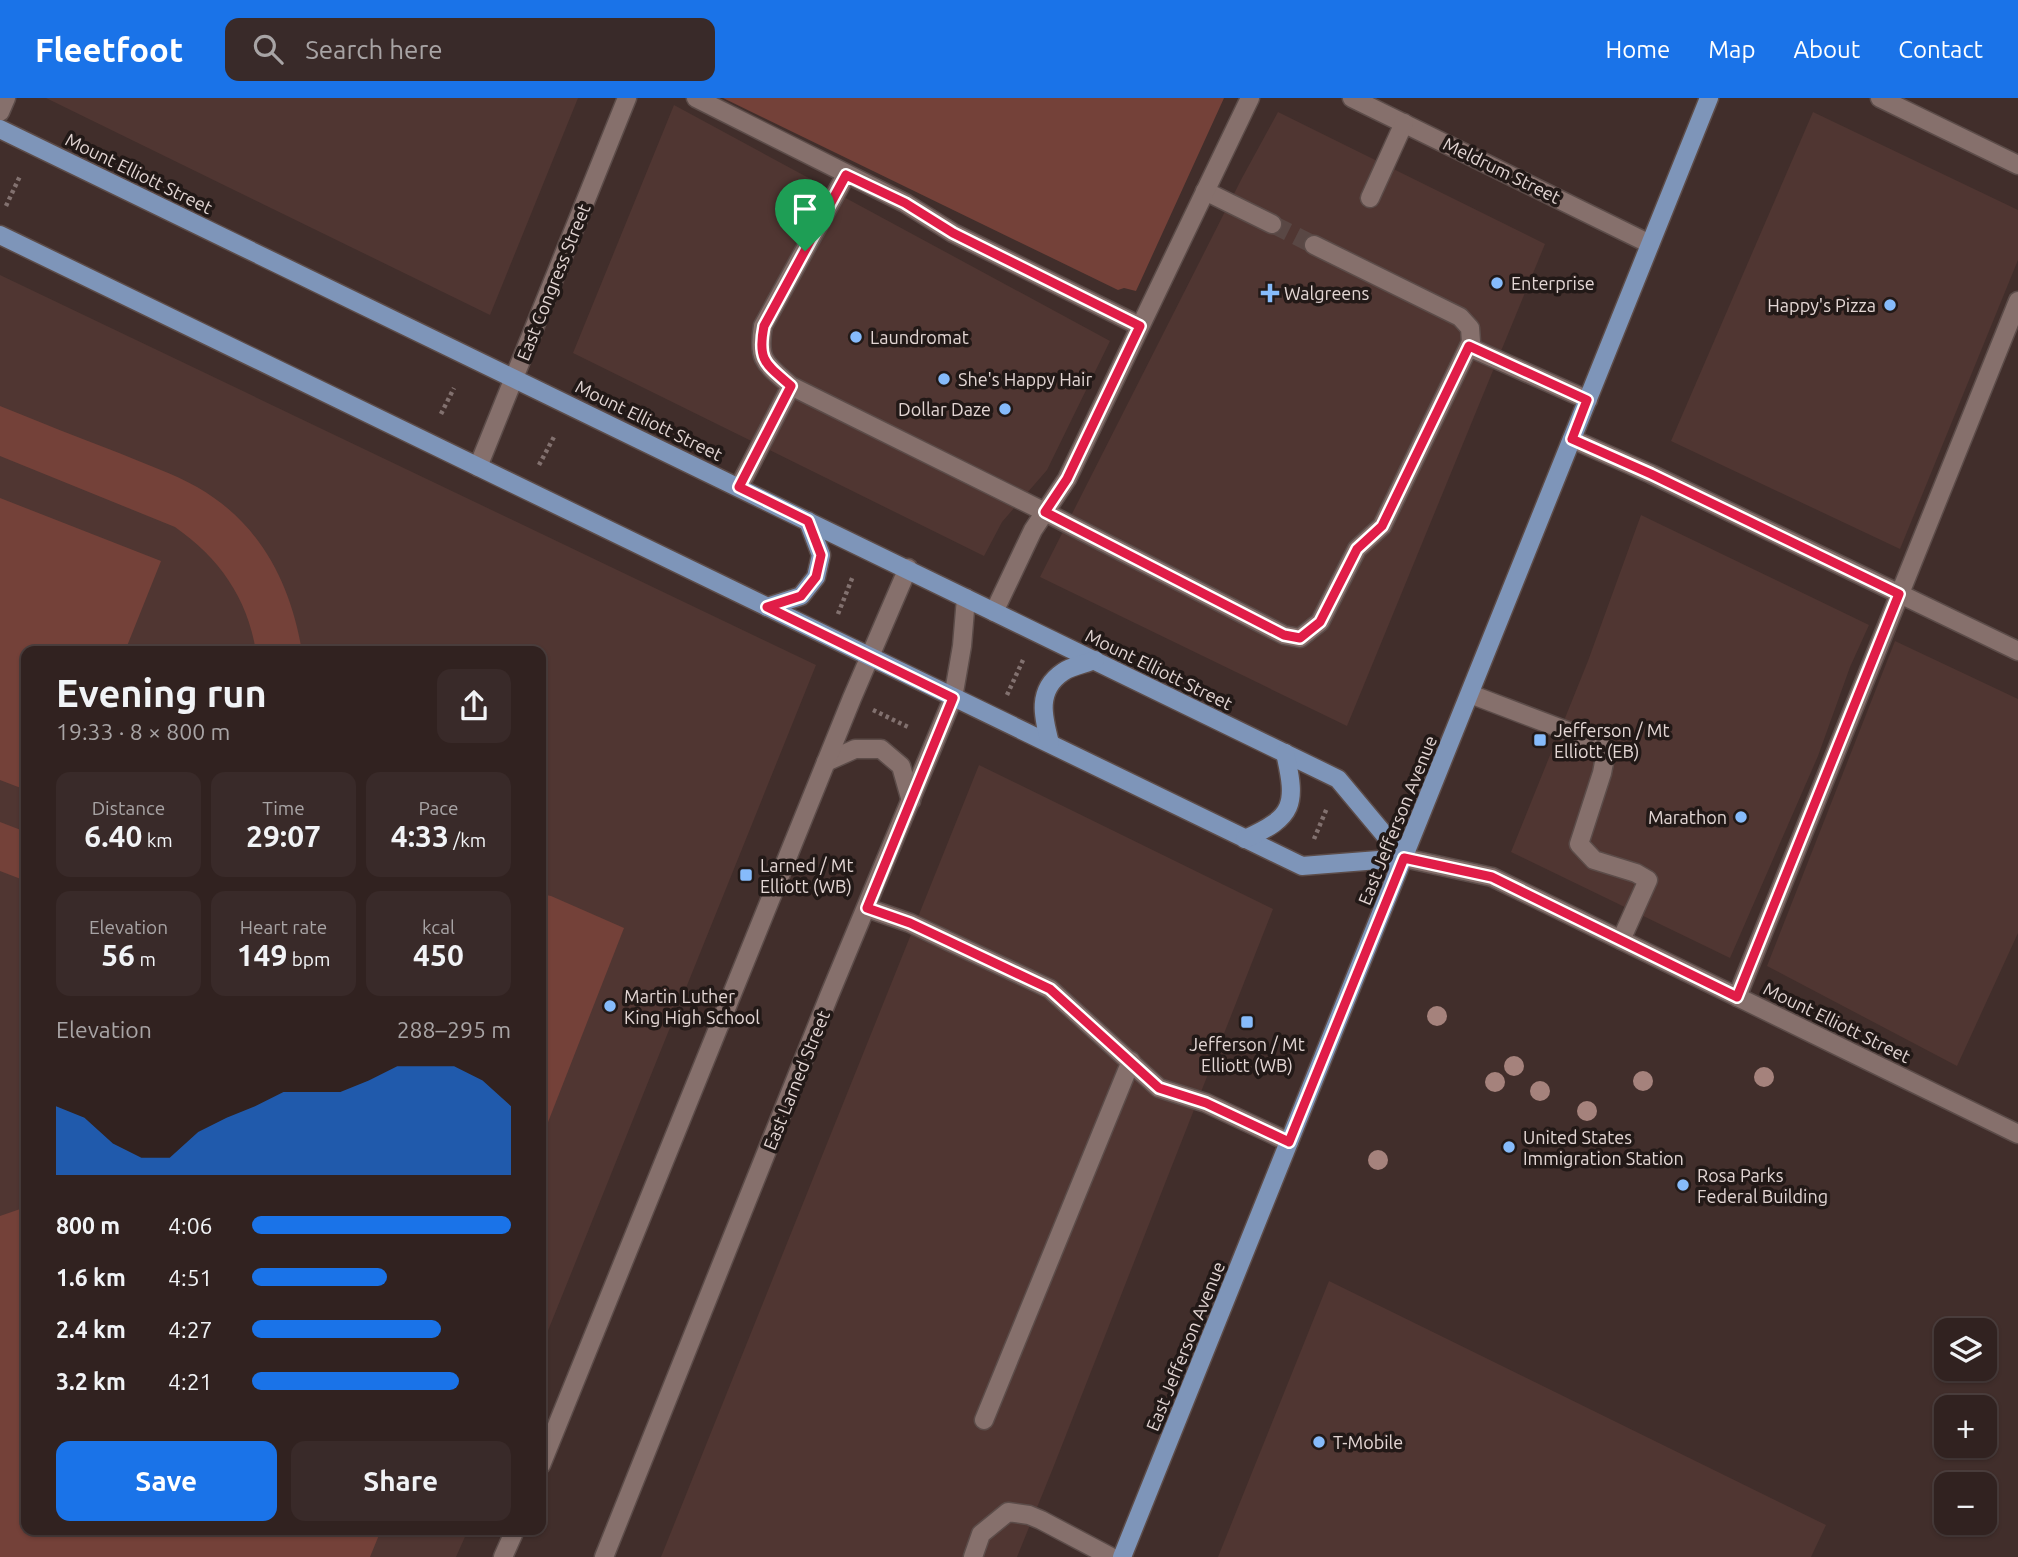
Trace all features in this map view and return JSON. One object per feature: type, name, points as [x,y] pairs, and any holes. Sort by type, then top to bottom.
[{"type":"main road","name":"East Jefferson Avenue","points":[[1122,1557],[1709,98]]},
{"type":"main road","name":"Mount Elliott Street","points":[[0,129],[1338,779],[1404,858]]},
{"type":"main road","name":"Mount Elliott Street","points":[[0,235],[1302,866],[1404,858]]},
{"type":"main road","points":[[767,607],[801,596],[816,577],[821,555],[808,521]]},
{"type":"main road","points":[[1050,743],[1042,713],[1047,690],[1063,672],[1095,660]]},
{"type":"main road","points":[[1245,839],[1273,826],[1289,807],[1292,782],[1285,753]]},
{"type":"street","points":[[0,113],[6,98]]},
{"type":"street","name":"East Congress Street","points":[[478,467],[627,98]]},
{"type":"street","points":[[696,98],[905,203],[953,233],[1140,326]]},
{"type":"street","points":[[994,612],[1033,530],[1067,479],[1250,98]]},
{"type":"street","name":"Meldrum Street","points":[[1353,98],[1650,244]]},
{"type":"street","points":[[1880,98],[2018,165]]},
{"type":"street","points":[[1370,198],[1404,123]]},
{"type":"street","points":[[846,175],[764,326],[760,347],[766,364],[791,386],[1284,635],[1300,638],[1320,622],[1357,549],[1382,526],[1471,342],[1469,328],[1460,317],[1314,245]]},
{"type":"street","points":[[1205,191],[1272,224]]},
{"type":"street","points":[[1737,997],[2018,301]]},
{"type":"street","points":[[1469,346],[1587,400]]},
{"type":"street","points":[[739,487],[791,386]]},
{"type":"street","points":[[1572,439],[1651,474],[2018,651]]},
{"type":"street","points":[[546,1453],[826,762],[908,568]]},
{"type":"street","name":"East Larned Street","points":[[604,1557],[953,698],[962,646],[966,598]]},
{"type":"street","points":[[1470,694],[1599,743],[1606,752],[1579,844],[1594,860],[1636,873],[1648,880],[1621,940]]},
{"type":"street","points":[[826,762],[855,749],[881,749],[901,766],[911,801]]},
{"type":"street","name":"Mount Elliott Street","points":[[1404,858],[1492,877],[2018,1134]]},
{"type":"street","points":[[867,908],[910,923],[1050,989],[1159,1088],[1206,1103],[1289,1142]]},
{"type":"street","points":[[984,1420],[1132,1061]]},
{"type":"street","points":[[973,1557],[981,1534],[1008,1512],[1029,1515],[1111,1557]]},
{"type":"street","points":[[503,1557],[513,1535]]},
{"type":"path","points":[[6,206],[20,176]]},
{"type":"path","points":[[441,414],[454,388]]},
{"type":"path","points":[[538,465],[555,435]]},
{"type":"path","points":[[837,614],[853,576]]},
{"type":"path","points":[[1006,695],[1023,660]]},
{"type":"path","points":[[873,710],[908,727]]},
{"type":"path","points":[[1312,843],[1327,808]]},
{"type":"shaded area","points":[[46,98],[578,98],[490,315]]},
{"type":"shaded area","points":[[723,98],[1224,98],[1136,291],[1124,288],[1118,290]]},
{"type":"shaded area","points":[[674,105],[1110,341],[1047,470],[1002,522],[984,556],[573,353]]},
{"type":"shaded area","points":[[1278,112],[1545,244],[1347,726],[1040,577]]},
{"type":"shaded area","points":[[1813,112],[2018,210],[2018,260],[1900,549],[1671,441]]},
{"type":"shaded area","name":"Martin Luther King High School","points":[[0,275],[816,665],[546,1336],[546,646],[21,646],[21,1535],[466,1535],[456,1557],[0,1557]]},
{"type":"shaded area","points":[[0,406],[197,487],[238,518],[269,557],[289,601],[301,646],[255,646],[246,613],[229,580],[205,552],[175,527],[0,456]]},
{"type":"shaded area","points":[[0,498],[161,561],[127,646],[21,646],[21,788],[0,780]]},
{"type":"shaded area","points":[[1641,515],[1869,625],[1850,667],[1818,756],[1730,958],[1511,852],[1588,661]]},
{"type":"shaded area","points":[[1895,641],[2018,699],[2018,933],[1957,1066],[1767,966]]},
{"type":"shaded area","points":[[979,765],[1273,909],[1053,1468],[1017,1557],[661,1557]]},
{"type":"shaded area","points":[[0,822],[21,830],[21,879],[0,871]]},
{"type":"shaded area","points":[[546,895],[624,928],[546,1127]]},
{"type":"shaded area","points":[[21,1209],[21,1535],[379,1535],[370,1557],[0,1557],[0,1216]]},
{"type":"shaded area","points":[[1329,1281],[1826,1525],[1811,1557],[1218,1557]]},
{"type":"tunnel","points":[[1272,224],[1314,245]]},
{"type":"place","name":"Enterprise","points":[[1497,283]]},
{"type":"place","name":"Walgreens","points":[[1270,293]]},
{"type":"place","name":"Happy's Pizza","points":[[1890,305]]},
{"type":"place","name":"Laundromat","points":[[856,337]]},
{"type":"place","name":"She's Happy Hair","points":[[944,379]]},
{"type":"place","name":"Dollar Daze","points":[[1005,409]]},
{"type":"place","name":"Jefferson / Mt Elliott (EB)","points":[[1540,740]]},
{"type":"place","name":"Marathon","points":[[1741,817]]},
{"type":"place","name":"Larned / Mt Elliott (WB)","points":[[746,875]]},
{"type":"place","name":"Martin Luther King High School","points":[[610,1006]]},
{"type":"place","name":"Jefferson / Mt Elliott (WB)","points":[[1247,1022]]},
{"type":"place","name":"United States Immigration Station","points":[[1509,1147]]},
{"type":"place","name":"Rosa Parks Federal Building","points":[[1683,1185]]},
{"type":"place","name":"T-Mobile","points":[[1319,1442]]},
{"type":"route","points":[[846,175],[905,203],[953,233],[1140,326],[1067,479],[1045,512],[1284,635],[1300,638],[1320,622],[1357,549],[1382,526],[1469,346],[1587,400],[1572,439],[1651,474],[1899,594],[1737,997],[1492,877],[1404,858],[1289,1142],[1206,1103],[1159,1088],[1050,989],[910,923],[867,908],[953,698],[767,607],[801,596],[816,577],[821,555],[808,521],[739,487],[791,386],[766,364],[760,347],[764,326],[805,251],[846,175]]}]
